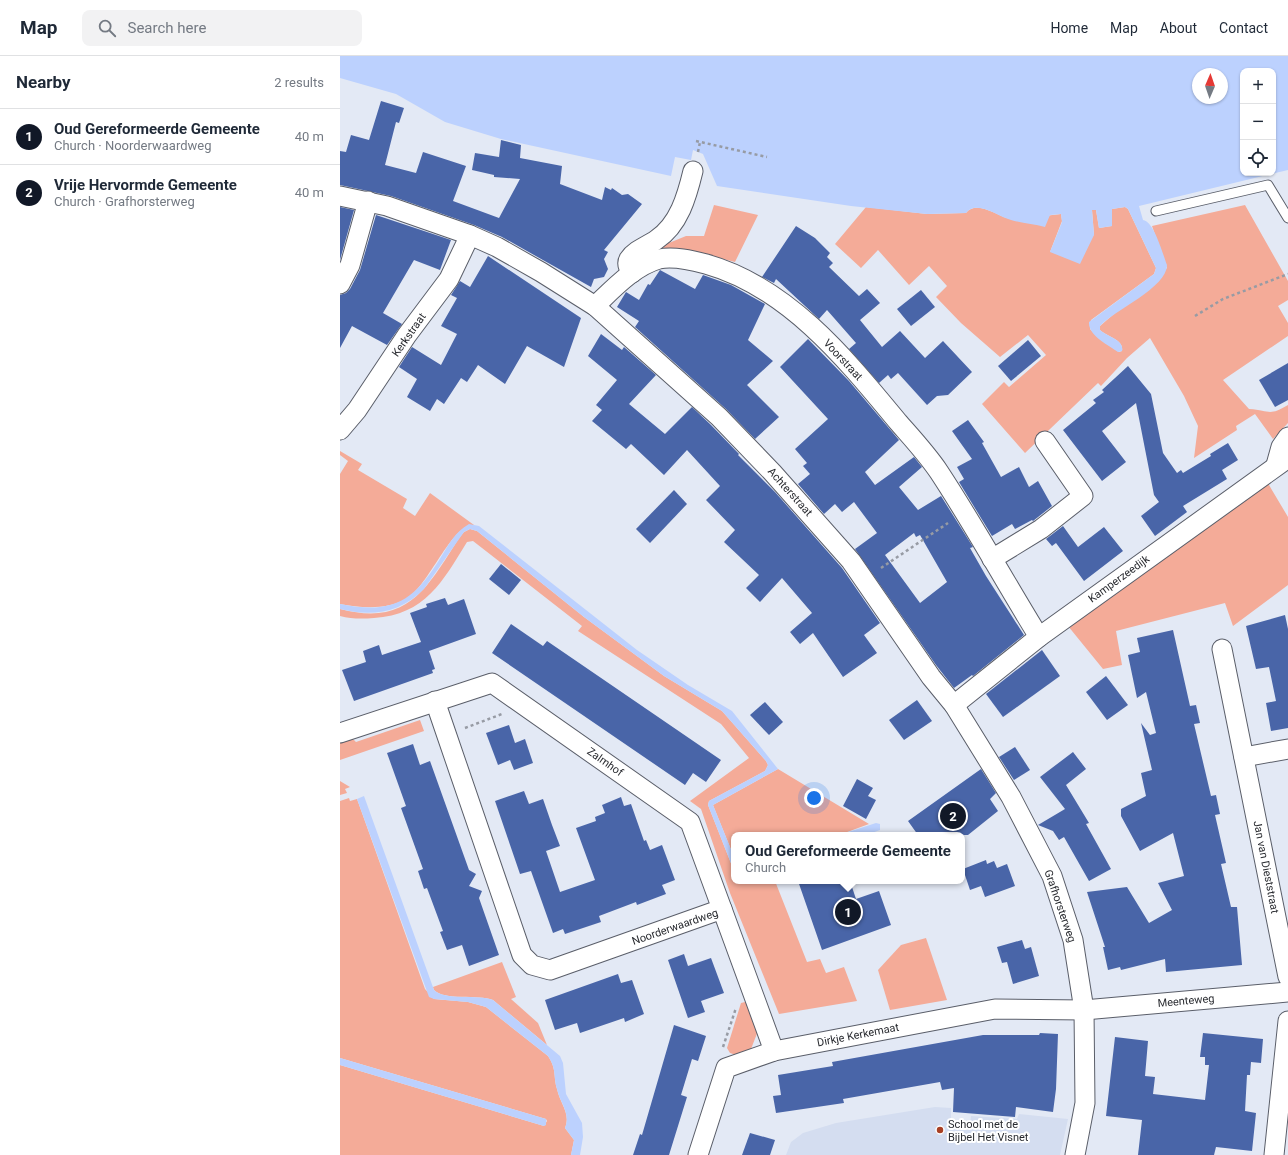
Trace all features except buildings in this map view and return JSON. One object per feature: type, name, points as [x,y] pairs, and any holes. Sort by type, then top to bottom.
[{"type":"street","points":[[632,273],[628,267],[628,261],[632,254],[657,240],[669,228],[679,214],[688,194],[693,171]]},
{"type":"street","points":[[340,196],[368,201],[470,235],[497,247],[541,272],[595,306]]},
{"type":"street","points":[[340,284],[350,265],[368,201]]},
{"type":"street","name":"Kerkstraat","points":[[340,430],[358,410],[407,335],[450,279],[470,235]]},
{"type":"street","name":"Voorstraat","points":[[595,306],[632,273],[649,262],[658,260],[686,259],[736,274],[773,294],[831,346],[879,398],[938,471],[1039,637]]},
{"type":"street","name":"Achterstraat","points":[[595,306],[719,417],[783,484],[851,560],[931,677],[954,705]]},
{"type":"street","points":[[1282,461],[1281,447],[1288,437]]},
{"type":"street","points":[[992,559],[1041,529],[1083,496],[1046,441]]},
{"type":"street","name":"Kamperzeedijk","points":[[954,705],[1039,637],[1282,461]]},
{"type":"street","name":"Jan van Dieststraat","points":[[1222,649],[1288,977]]},
{"type":"street","name":"Zalmhof","points":[[340,733],[492,684],[690,822],[722,909]]},
{"type":"street","points":[[435,702],[448,735]]},
{"type":"street","name":"Grafhorsterweg","points":[[954,705],[1011,797],[1052,876],[1073,940],[1084,1010],[1084,1103],[1075,1155]]},
{"type":"street","name":"Noorderwaardweg","points":[[448,735],[522,955],[532,965],[550,970],[722,909],[774,1051]]},
{"type":"street","points":[[1244,757],[1288,749]]},
{"type":"street","name":"Meenteweg","points":[[1084,1010],[1288,992]]},
{"type":"street","name":"Dirkje Kerkemaat","points":[[726,1068],[774,1051],[996,1009],[1084,1010]]},
{"type":"street","points":[[1274,1155],[1288,1022]]},
{"type":"street","points":[[698,1155],[726,1068]]},
{"type":"lane","points":[[1156,211],[1268,185],[1288,218]]},
{"type":"path","points":[[696,141],[767,157]]},
{"type":"path","points":[[698,152],[700,142]]},
{"type":"path","points":[[1195,316],[1223,299],[1288,274]]},
{"type":"path","points":[[864,580],[904,551],[964,514]]},
{"type":"path","points":[[448,735],[524,706]]},
{"type":"path","points":[[726,1068],[722,1050],[737,1004]]},
{"type":"shaded area","points":[[714,205],[758,215],[735,262],[703,254],[646,257],[664,245],[686,236],[704,236]]},
{"type":"shaded area","points":[[1245,205],[1288,281],[1288,300],[1278,306],[1288,323],[1288,336],[1223,380],[1249,409],[1272,412],[1288,405],[1288,423],[1273,439],[1255,414],[1236,426],[1237,430],[1194,458],[1198,426],[1184,396],[1150,338],[1127,358],[1101,386],[1098,383],[1025,453],[982,404],[1004,382],[1009,387],[1046,355],[1028,335],[1000,357],[961,323],[936,297],[947,286],[929,266],[909,285],[878,250],[861,268],[835,244],[866,207],[927,214],[966,213],[970,209],[980,208],[1011,219],[1061,214],[1062,221],[1050,252],[1094,235],[1092,210],[1096,210],[1099,228],[1112,226],[1112,209],[1125,207],[1128,209],[1156,268],[1154,274],[1091,320],[1090,329],[1101,340],[1119,352],[1122,351],[1122,347],[1118,341],[1100,330],[1100,326],[1167,268],[1152,226]]},
{"type":"shaded area","points":[[340,451],[362,464],[358,470],[407,499],[403,508],[415,516],[430,493],[474,525],[465,527],[457,534],[415,592],[399,603],[374,607],[340,604],[340,474],[348,461],[340,455]]},
{"type":"shaded area","points":[[1266,480],[1288,517],[1288,585],[1233,626],[1225,603],[1116,631],[1122,665],[1103,669],[1068,626]]},
{"type":"shaded area","points":[[470,529],[477,531],[584,617],[664,676],[722,711],[766,761],[768,765],[765,771],[709,801],[708,805],[731,863],[731,884],[776,884],[807,962],[820,959],[826,973],[844,967],[857,1001],[779,1014],[730,893],[701,809],[690,801],[749,758],[721,724],[578,631],[582,626],[473,541],[467,542],[450,570],[431,594],[420,603],[407,610],[392,615],[374,618],[348,618],[340,616],[340,609],[363,613],[383,613],[399,608],[413,599],[436,573],[464,532]]},
{"type":"shaded area","points":[[420,720],[424,731],[340,760],[340,740],[350,736],[356,742]]},
{"type":"shaded area","points":[[778,769],[869,824],[847,832],[731,832],[731,850],[713,805]]},
{"type":"shaded area","points":[[340,781],[350,787],[345,789],[347,793],[340,795]]},
{"type":"shaded area","points":[[349,798],[350,801],[357,799],[425,989],[434,999],[468,1002],[486,1007],[548,1056],[553,1065],[558,1094],[566,1113],[567,1123],[565,1128],[574,1140],[571,1155],[340,1155],[340,1065],[544,1126],[547,1121],[546,1119],[340,1058],[340,801]]},
{"type":"shaded area","points":[[926,938],[947,1000],[890,1010],[878,970],[901,945]]},
{"type":"shaded area","points":[[502,962],[516,997],[511,999],[538,1023],[547,1045],[493,1000],[479,997],[445,995],[434,990],[433,987]]},
{"type":"shaded area","points":[[741,1003],[748,1003],[758,1031],[751,1049],[736,1055],[730,1053],[727,1048]]},
{"type":"shaded area","name":"School met de Bijbel Het Visnet","points":[[935,1107],[951,1108],[951,1124],[970,1126],[971,1116],[1017,1119],[1019,1114],[1068,1119],[1060,1155],[786,1155],[791,1142],[803,1133],[836,1123]]},
{"type":"water","points":[[340,56],[1288,56],[1288,170],[1276,173],[1276,68],[1240,68],[1240,176],[1263,176],[1139,206],[1143,220],[1151,226],[1154,232],[1167,265],[1165,274],[1158,282],[1139,298],[1100,326],[1100,330],[1121,344],[1122,351],[1118,352],[1095,336],[1089,322],[1154,274],[1156,268],[1128,209],[1125,207],[1112,209],[1112,226],[1099,228],[1096,210],[1092,210],[1094,235],[1080,264],[1050,252],[1062,222],[1061,214],[1050,215],[1045,227],[1011,220],[981,208],[970,209],[966,213],[927,214],[851,206],[717,186],[703,154],[693,150],[691,160],[675,157],[671,176],[501,139],[445,122],[396,94],[340,78]]},
{"type":"water","points":[[469,524],[479,526],[637,650],[688,685],[732,711],[778,769],[713,805],[731,850],[731,863],[708,805],[709,801],[765,771],[768,765],[766,761],[722,711],[664,676],[584,617],[477,531],[470,529],[464,532],[424,589],[406,603],[395,608],[374,613],[363,613],[340,609],[340,604],[358,607],[388,606],[411,594],[431,572],[450,543],[464,527]]},
{"type":"water","points":[[364,796],[434,990],[445,995],[479,997],[493,1000],[560,1056],[563,1063],[566,1094],[582,1123],[583,1137],[580,1155],[571,1155],[574,1140],[565,1128],[567,1123],[566,1113],[558,1094],[553,1065],[548,1056],[486,1007],[468,1002],[434,999],[429,997],[357,799]]},
{"type":"water","points":[[876,823],[880,824],[880,830],[874,832],[848,832]]},
{"type":"water","points":[[340,1058],[546,1119],[546,1125],[544,1126],[340,1065]]},
{"type":"place","name":"Vrije Hervormde Gemeente","points":[[953,816]]},
{"type":"place","name":"Oud Gereformeerde Gemeente","points":[[848,912]]},
{"type":"place","name":"School met de Bijbel Het Visnet","points":[[940,1130]]}]
